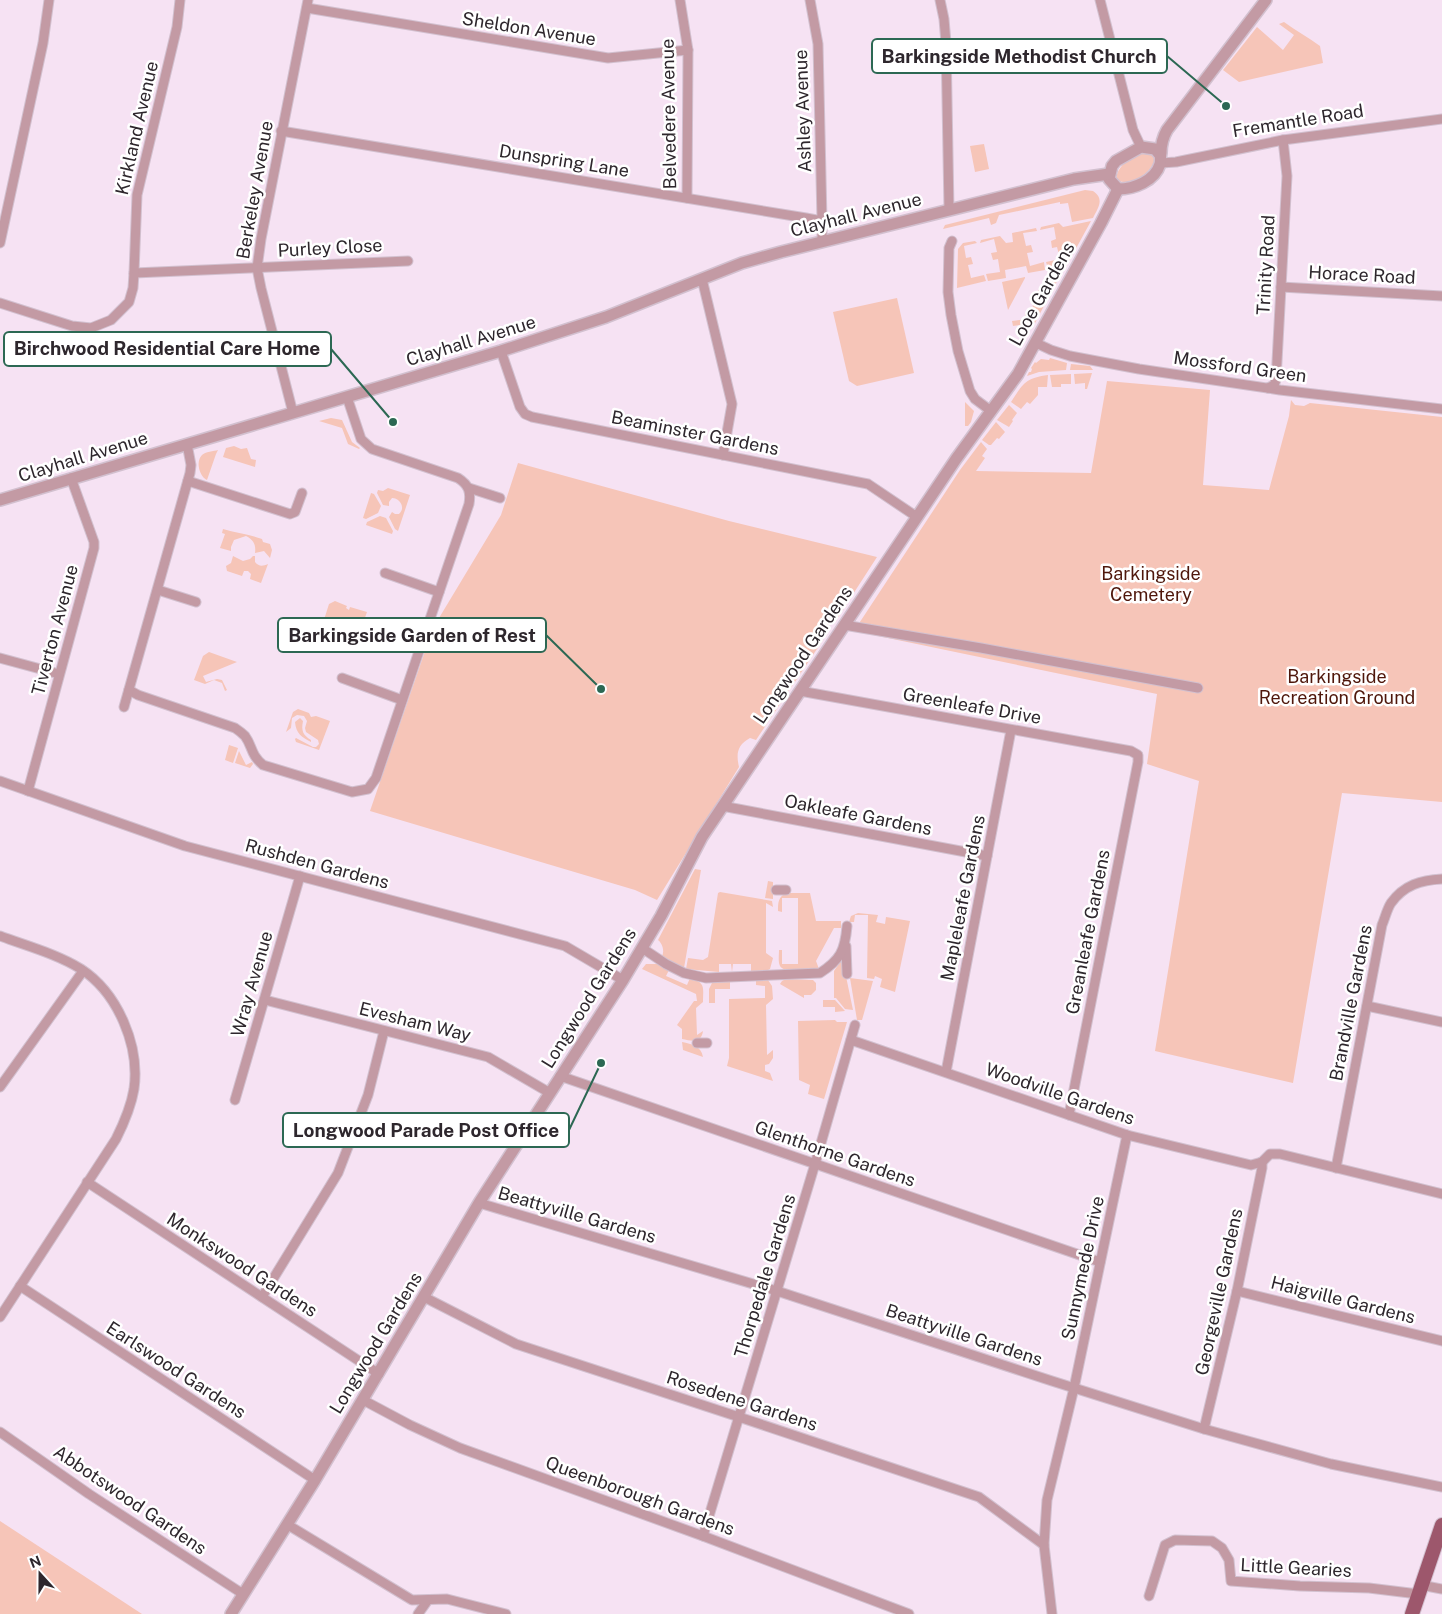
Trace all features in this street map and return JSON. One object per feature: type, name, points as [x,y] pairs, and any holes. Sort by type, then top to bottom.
[{"type":"main road","points":[[1412,1614],[1442,1525]]},
{"type":"street","points":[[0,243],[43,43],[49,0]]},
{"type":"street","name":"Kirkland Avenue","points":[[0,303],[72,326],[91,328],[111,320],[129,302],[134,273],[137,195],[177,27],[180,0]]},
{"type":"street","name":"Belvedere Avenue","points":[[680,0],[688,50],[687,198]]},
{"type":"street","name":"Ashley Avenue","points":[[810,0],[818,44],[822,222]]},
{"type":"street","points":[[940,0],[946,42],[949,210],[1074,179],[1109,174]]},
{"type":"street","points":[[1100,0],[1133,130],[1141,147]]},
{"type":"street","points":[[1161,159],[1154,149],[1141,147],[1116,161],[1112,166],[1109,179],[1118,189],[1127,189],[1154,176],[1161,159],[1163,137],[1167,130],[1266,0]]},
{"type":"street","name":"Sheldon Avenue","points":[[308,4],[608,58],[688,50]]},
{"type":"street","name":"Berkeley Avenue","points":[[294,413],[261,288],[258,268],[261,239],[308,4]]},
{"type":"street","name":"Fremantle Road","points":[[1161,159],[1176,162],[1283,140],[1442,119]]},
{"type":"street","name":"Dunspring Lane","points":[[282,131],[822,222]]},
{"type":"street","name":"Trinity Road","points":[[1268,388],[1274,385],[1276,380],[1287,176],[1283,140]]},
{"type":"street","name":"Looe Gardens","points":[[991,411],[1018,374],[1036,343],[1118,189]]},
{"type":"street","name":"Clayhall Avenue","points":[[1,497],[501,351],[606,317],[742,263],[949,210]]},
{"type":"street","points":[[822,222],[822,242]]},
{"type":"street","points":[[952,241],[949,248],[948,292],[958,351],[970,391],[975,398],[991,411]]},
{"type":"street","name":"Purley Close","points":[[134,273],[408,260]]},
{"type":"street","points":[[702,279],[732,404],[723,455]]},
{"type":"street","name":"Horace Road","points":[[1281,287],[1442,296]]},
{"type":"street","name":"Mossford Green","points":[[1036,343],[1050,350],[1070,356],[1139,369],[1268,388],[1442,409]]},
{"type":"street","name":"Beaminster Gardens","points":[[501,351],[520,408],[524,414],[868,484],[917,517]]},
{"type":"street","points":[[129,690],[235,728],[245,737],[251,751],[263,765],[352,792],[368,789],[376,778],[469,504],[470,496],[469,488],[465,483],[450,475],[372,449],[361,438],[347,397]]},
{"type":"street","name":"Longwood Gardens","points":[[231,1614],[288,1525],[479,1203],[623,980],[661,916],[702,837],[956,459],[991,411]]},
{"type":"street","points":[[124,707],[188,481],[191,465],[187,444]]},
{"type":"street","name":"Tiverton Avenue","points":[[28,791],[94,548],[94,542],[71,478]]},
{"type":"street","points":[[188,481],[290,514],[296,512],[302,492]]},
{"type":"street","points":[[469,488],[500,498]]},
{"type":"street","points":[[385,573],[439,592]]},
{"type":"street","points":[[158,590],[196,602]]},
{"type":"street","points":[[844,625],[1198,688]]},
{"type":"street","points":[[0,658],[60,674]]},
{"type":"street","points":[[342,678],[402,700]]},
{"type":"street","name":"Greenleafe Drive","points":[[800,691],[1131,751],[1138,755]]},
{"type":"street","name":"Mapleleafe Gardens","points":[[946,1072],[1011,730]]},
{"type":"street","name":"Greanleafe Gardens","points":[[1069,1115],[1138,755]]},
{"type":"street","name":"Rushden Gardens","points":[[0,782],[185,846],[565,946],[623,980]]},
{"type":"street","name":"Oakleafe Gardens","points":[[722,806],[987,856]]},
{"type":"street","name":"Wray Avenue","points":[[235,1100],[300,876]]},
{"type":"street","name":"Brandville Gardens","points":[[1336,1168],[1382,925],[1391,904],[1406,889],[1424,880],[1442,879]]},
{"type":"street","points":[[776,890],[786,890]]},
{"type":"street","points":[[847,926],[847,974]]},
{"type":"street","points":[[0,936],[70,962],[102,987],[118,1010],[127,1031],[134,1061],[134,1088],[128,1114],[116,1139],[0,1317]]},
{"type":"street","points":[[642,948],[684,973],[706,978],[776,976],[820,974],[832,965],[842,953],[846,941]]},
{"type":"street","points":[[0,1086],[83,971]]},
{"type":"street","name":"Evesham Way","points":[[265,1000],[488,1058],[550,1093]]},
{"type":"street","points":[[1367,1006],[1442,1022]]},
{"type":"street","name":"Thorpedale Gardens","points":[[703,1536],[855,1025]]},
{"type":"street","points":[[262,1298],[341,1166],[368,1095],[384,1031]]},
{"type":"street","name":"Woodville Gardens","points":[[851,1040],[1127,1135],[1251,1165],[1262,1162],[1270,1154],[1280,1154],[1442,1194]]},
{"type":"street","name":"Glenthorne Gardens","points":[[560,1076],[1100,1262]]},
{"type":"street","name":"Sunnymede Drive","points":[[1052,1614],[1044,1545],[1047,1500],[1074,1388],[1127,1135]]},
{"type":"street","name":"Georgeville Gardens","points":[[1204,1429],[1237,1291],[1262,1162]]},
{"type":"street","name":"Monkswood Gardens","points":[[88,1182],[379,1374]]},
{"type":"street","name":"Beattyville Gardens","points":[[479,1203],[777,1290],[1204,1429],[1331,1464],[1442,1487]]},
{"type":"street","name":"Earlswood Gardens","points":[[20,1286],[315,1480]]},
{"type":"street","name":"Haigville Gardens","points":[[1237,1291],[1442,1341]]},
{"type":"street","name":"Rosedene Gardens","points":[[424,1297],[516,1344],[979,1497],[1044,1545]]},
{"type":"street","name":"Queenborough Gardens","points":[[363,1400],[410,1425],[460,1448],[703,1536],[909,1614]]},
{"type":"street","name":"Abbotswood Gardens","points":[[0,1432],[89,1494],[245,1591]]},
{"type":"street","points":[[288,1525],[412,1600],[446,1599],[506,1614]]},
{"type":"street","name":"Little Gearies","points":[[1149,1596],[1165,1545],[1175,1540],[1212,1541],[1222,1548],[1230,1560],[1231,1582],[1419,1590]]},
{"type":"street","points":[[1419,1590],[1442,1589]]},
{"type":"street","points":[[418,1614],[428,1600]]},
{"type":"green space","points":[[1284,22],[1320,46],[1323,63],[1239,82],[1223,70],[1257,27],[1283,50],[1294,35],[1279,24]]},
{"type":"green space","points":[[984,144],[989,169],[975,172],[970,146]]},
{"type":"green space","points":[[1144,153],[1151,154],[1155,160],[1149,170],[1133,181],[1121,182],[1116,179],[1122,165]]},
{"type":"green space","points":[[1085,190],[1093,191],[1100,200],[1093,218],[1072,222],[1068,203],[1060,204],[1060,202],[999,215],[996,223],[991,225],[989,218],[943,229],[945,225]]},
{"type":"green space","points":[[1091,221],[1067,265],[1048,268],[1046,262],[1060,259],[1057,247],[1052,248],[1051,241],[1056,239],[1054,227],[1040,230],[1041,227],[1059,223],[1063,227]]},
{"type":"green space","points":[[1036,228],[1037,231],[1023,233],[1026,246],[1031,245],[1033,252],[1027,253],[1030,266],[1044,262],[1045,270],[1028,273],[1026,266],[1005,270],[1006,278],[988,281],[986,274],[1000,272],[998,259],[993,260],[991,253],[997,252],[994,239],[980,243],[981,240],[1000,236],[1006,243],[1013,242],[1012,233]]},
{"type":"green space","points":[[975,241],[977,243],[964,246],[966,258],[971,257],[973,264],[968,265],[971,278],[984,275],[986,281],[957,288],[958,249],[963,243]]},
{"type":"green space","points":[[1064,268],[1035,323],[1013,326],[1012,321],[1026,319],[1025,314],[1030,312],[1029,308],[1033,307],[1032,302],[1036,301],[1036,297],[1039,296],[1038,290],[1043,289],[1044,279],[1049,278],[1048,272]]},
{"type":"green space","points":[[1025,278],[1008,310],[1002,282]]},
{"type":"green space","points":[[897,298],[914,373],[857,386],[849,381],[833,312]]},
{"type":"green space","points":[[1050,358],[1067,363],[1066,370],[1039,372],[1027,376],[1035,362],[1041,359],[1049,360]]},
{"type":"green space","points":[[1071,364],[1090,366],[1093,370],[1070,370]]},
{"type":"green space","points":[[1092,373],[1087,389],[1085,389],[1085,383],[1075,384],[1074,374]]},
{"type":"green space","points":[[1071,374],[1071,384],[1061,384],[1061,387],[1052,387],[1050,375]]},
{"type":"green space","points":[[1048,375],[1047,387],[1038,387],[1038,395],[1030,404],[1027,402],[1021,409],[1011,402],[1029,380]]},
{"type":"green space","points":[[1107,381],[1210,390],[1203,485],[1269,490],[1289,416],[1291,400],[1295,405],[1304,406],[1310,403],[1442,417],[1442,802],[1342,793],[1293,1083],[1155,1051],[1199,781],[1147,764],[1157,694],[854,631],[960,470],[981,442],[987,449],[982,456],[985,458],[976,471],[1091,473]]},
{"type":"green space","points":[[965,402],[974,411],[968,426],[965,426]]},
{"type":"green space","points":[[1009,405],[1017,413],[1009,427],[997,420]]},
{"type":"green space","points":[[331,418],[342,420],[352,442],[359,449],[348,444],[342,428],[319,421]]},
{"type":"green space","points":[[996,422],[1005,432],[999,439],[997,438],[989,445],[982,440]]},
{"type":"green space","points":[[234,446],[241,449],[247,448],[251,459],[256,460],[255,467],[223,457],[226,448]]},
{"type":"green space","points":[[218,450],[207,480],[202,476],[199,469],[200,458],[205,453]]},
{"type":"green space","points":[[518,463],[729,521],[877,557],[835,622],[824,629],[821,637],[823,640],[756,740],[750,738],[738,750],[739,767],[657,900],[635,890],[370,811],[433,628],[501,515]]},
{"type":"green space","points":[[388,488],[410,495],[398,531],[389,517],[392,512],[399,514],[401,512],[401,504],[395,498],[392,498],[389,506],[383,505],[377,493],[378,490],[383,491]]},
{"type":"green space","points":[[371,493],[374,494],[381,506],[378,513],[366,519],[363,518]]},
{"type":"green space","points":[[380,516],[386,518],[393,531],[392,534],[366,525],[367,522]]},
{"type":"green space","points":[[223,529],[262,539],[263,542],[270,544],[272,550],[270,558],[264,551],[255,553],[254,543],[246,536],[234,540],[231,551],[220,548],[225,534],[222,533]]},
{"type":"green space","points":[[233,556],[243,561],[255,556],[255,562],[258,565],[268,564],[261,583],[250,579],[251,574],[248,571],[244,571],[242,576],[227,571],[226,566],[231,563]]},
{"type":"green space","points":[[335,601],[347,606],[346,608],[349,610],[350,607],[367,612],[356,643],[352,641],[356,639],[357,631],[354,630],[348,635],[348,640],[325,631],[332,627],[331,624],[323,628],[322,626],[329,604]]},
{"type":"green space","points":[[209,652],[237,662],[203,676],[206,682],[217,679],[222,680],[227,690],[225,691],[222,683],[214,680],[205,684],[194,680],[203,656]]},
{"type":"green space","points":[[298,709],[309,713],[311,717],[316,716],[330,721],[319,750],[296,742],[296,738],[313,747],[319,744],[318,740],[306,732],[307,721],[304,716],[297,715],[292,718],[291,728],[286,732],[293,712]]},
{"type":"green space","points":[[300,718],[303,721],[303,732],[311,742],[302,737],[298,732],[295,722]]},
{"type":"green space","points":[[229,745],[238,748],[233,763],[225,760]]},
{"type":"green space","points":[[239,751],[246,765],[252,762],[253,764],[250,768],[235,763]]},
{"type":"green space","points":[[695,869],[701,870],[684,968],[662,956],[663,947],[658,940]]},
{"type":"green space","points":[[768,881],[773,882],[773,899],[765,898]]},
{"type":"green space","points":[[718,893],[772,901],[773,907],[766,903],[766,953],[773,958],[770,969],[766,971],[751,971],[751,964],[733,964],[732,972],[731,964],[719,964],[719,972],[686,969],[688,958],[703,960],[708,957]]},
{"type":"green space","points":[[787,893],[810,893],[816,921],[841,921],[841,928],[834,928],[816,961],[819,969],[792,971],[780,966],[779,950],[782,950],[782,964],[798,964],[798,898],[782,898],[782,912],[778,911],[780,898]]},
{"type":"green space","points":[[858,913],[878,915],[876,922],[885,924],[886,917],[910,921],[895,992],[880,987],[882,979],[875,976],[874,979],[867,978],[868,915],[855,915],[854,922],[849,922],[851,916]]},
{"type":"green space","points":[[841,961],[843,962],[853,1010],[845,1009],[834,998],[834,971]]},
{"type":"green space","points":[[646,964],[659,964],[669,970],[666,976],[687,985],[690,978],[701,984],[703,1002],[696,1008],[697,1035],[703,1031],[698,1040],[682,1039],[682,1029],[677,1025],[694,1001],[697,1001],[696,994],[642,969]]},
{"type":"green space","points":[[850,978],[873,981],[862,1020],[857,1020]]},
{"type":"green space","points":[[756,979],[768,980],[772,986],[773,999],[766,1005],[767,1055],[773,1050],[773,1058],[769,1064],[765,1065],[765,1071],[770,1073],[773,1081],[727,1066],[729,1058],[729,999],[765,998],[765,986],[756,985]]},
{"type":"green space","points":[[786,979],[813,980],[816,983],[816,990],[811,995],[804,995],[804,998],[780,984]]},
{"type":"green space","points":[[730,980],[730,989],[715,989],[715,1003],[709,1003],[709,989],[713,981]]},
{"type":"green space","points":[[823,1000],[835,1000],[845,1011],[835,1012],[835,1007],[823,1007]]},
{"type":"green space","points":[[835,1020],[837,1022],[847,1022],[824,1099],[808,1094],[810,1085],[799,1080],[798,1021]]},
{"type":"green space","points":[[682,1042],[698,1048],[703,1057],[683,1050]]},
{"type":"green space","points":[[0,1521],[142,1614],[0,1614]]},
{"type":"place","name":"Barkingside Methodist Church","points":[[1226,106]]},
{"type":"place","name":"Birchwood Residential Care Home","points":[[393,422]]},
{"type":"place","name":"Barkingside Garden of Rest","points":[[601,689]]},
{"type":"place","name":"Longwood Parade Post Office","points":[[601,1063]]},
{"type":"park label","name":"Barkingside Cemetery","points":[[1151,584]]},
{"type":"park label","name":"Barkingside Recreation Ground","points":[[1337,688]]}]
